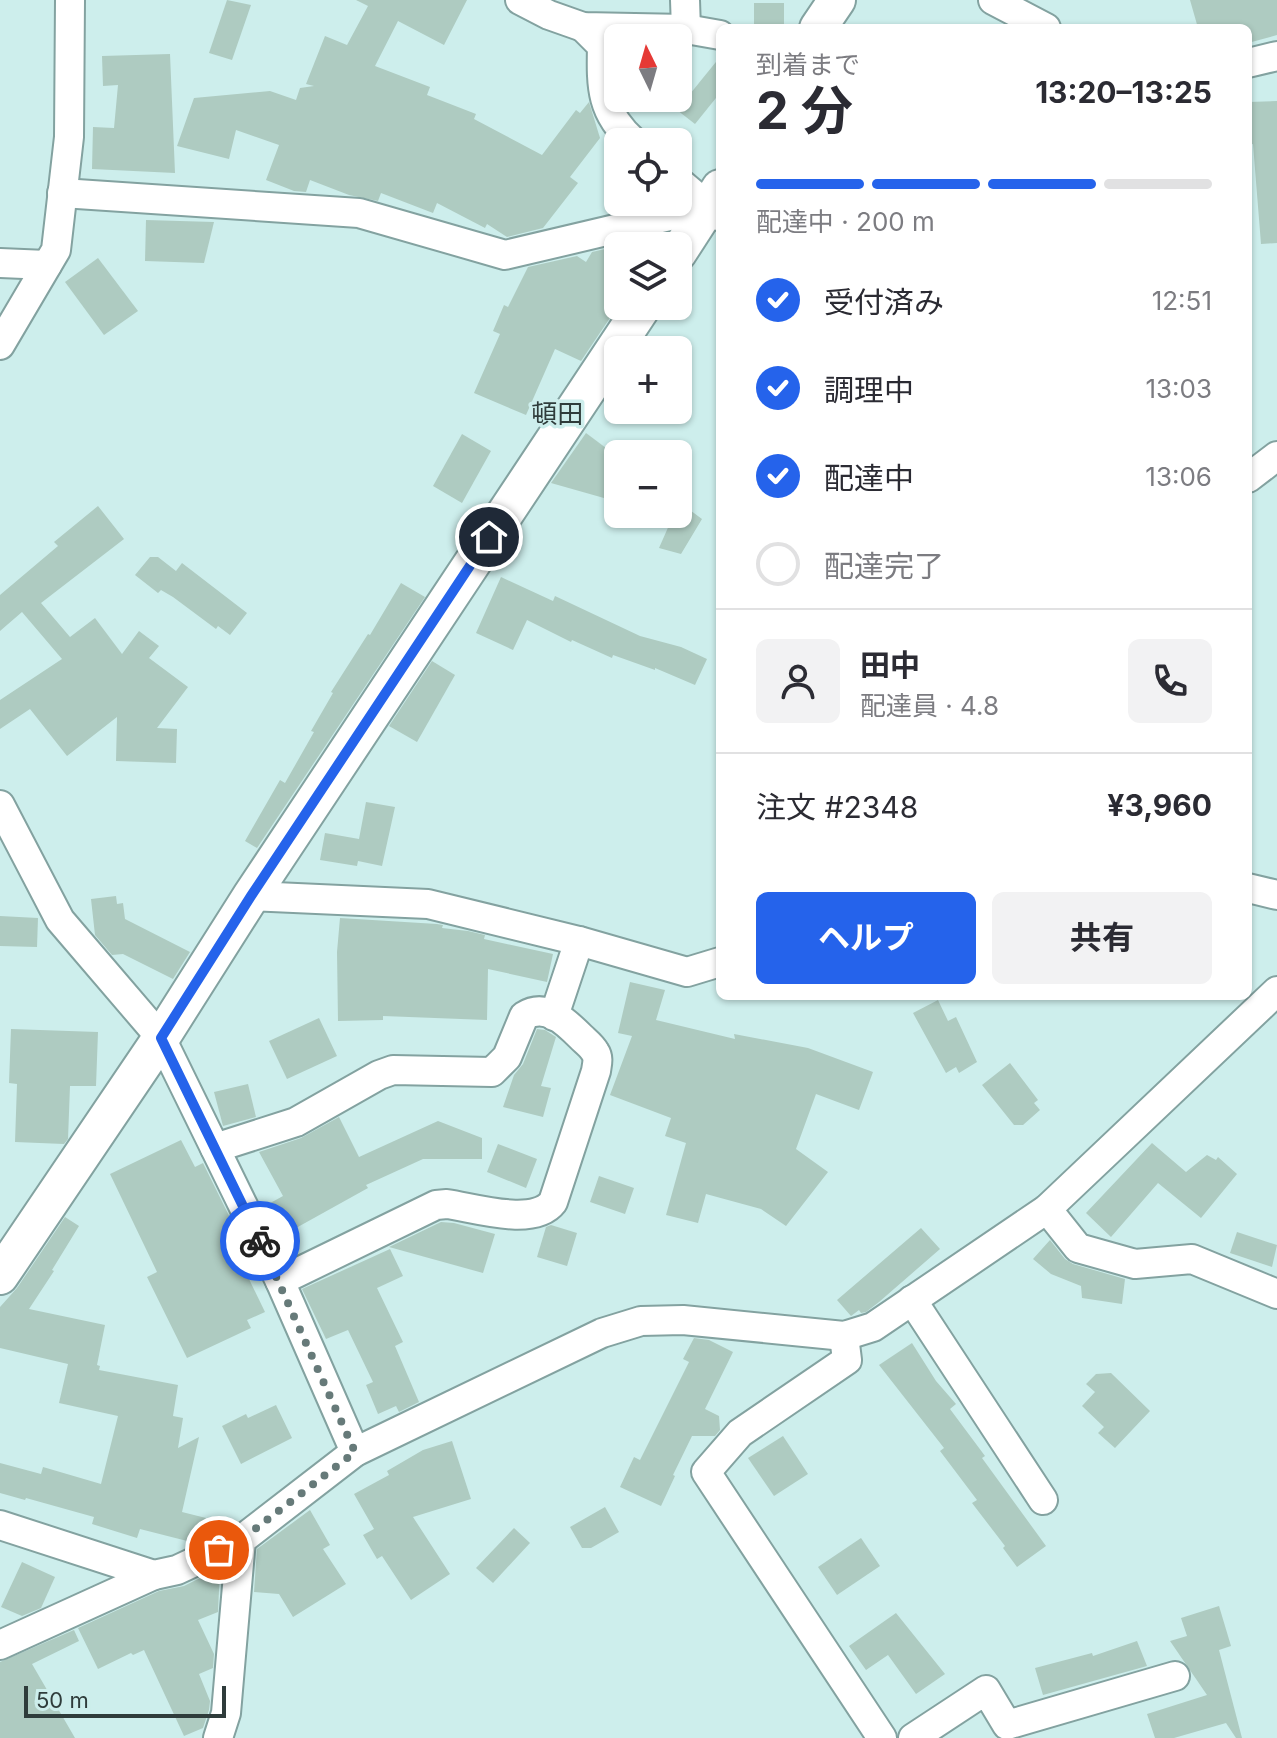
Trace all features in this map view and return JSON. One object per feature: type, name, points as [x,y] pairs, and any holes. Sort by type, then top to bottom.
[{"type":"street","points":[[0,345],[56,250],[69,137],[70,0]]},
{"type":"street","points":[[520,0],[583,27],[604,27]]},
{"type":"street","points":[[685,0],[686,24]]},
{"type":"street","points":[[821,24],[837,0]]},
{"type":"street","points":[[993,0],[1038,24]]},
{"type":"street","points":[[583,27],[602,46],[601,85],[606,105],[618,128]]},
{"type":"street","points":[[692,30],[716,34]]},
{"type":"street","points":[[1252,62],[1277,56]]},
{"type":"street","points":[[692,189],[716,204]]},
{"type":"street","points":[[62,193],[359,213],[505,255],[716,204]]},
{"type":"street","points":[[692,235],[716,204]]},
{"type":"street","points":[[0,263],[47,265]]},
{"type":"street","points":[[0,1276],[161,1038],[251,896],[634,320]]},
{"type":"street","points":[[1252,475],[1277,456]]},
{"type":"street","points":[[0,805],[60,920],[161,1038],[280,1281],[355,1452]]},
{"type":"street","points":[[1252,889],[1277,895]]},
{"type":"street","points":[[251,896],[428,904],[579,941],[687,972],[716,963]]},
{"type":"street","points":[[554,1016],[579,941]]},
{"type":"street","points":[[0,1645],[154,1575],[177,1570],[241,1540],[355,1452],[602,1333],[641,1321],[683,1320],[844,1336],[873,1327],[1047,1209],[1277,991]]},
{"type":"street","points":[[215,1148],[296,1122],[393,1070],[492,1072],[507,1057],[524,1016],[539,1010],[564,1021],[595,1051],[598,1060],[596,1071],[558,1188],[547,1211],[524,1216],[436,1205],[280,1281]]},
{"type":"street","points":[[1047,1209],[1078,1248],[1135,1264],[1192,1259],[1277,1294]]},
{"type":"street","points":[[912,1300],[1043,1500]]},
{"type":"street","points":[[844,1336],[847,1360],[740,1433],[706,1472],[882,1738]]},
{"type":"street","points":[[0,1525],[154,1575]]},
{"type":"street","points":[[218,1738],[226,1713],[241,1540]]},
{"type":"street","points":[[913,1738],[986,1690],[1007,1725],[1175,1676]]},
{"type":"building","points":[[227,0],[251,5],[232,60],[209,53]]},
{"type":"building","points":[[356,0],[467,0],[444,45],[398,21],[375,66],[430,87],[427,95],[476,114],[474,119],[542,155],[576,110],[580,113],[589,102],[600,138],[570,177],[578,183],[543,228],[507,237],[487,224],[485,228],[437,203],[433,213],[381,193],[378,201],[349,195],[310,180],[306,192],[294,191],[266,180],[279,145],[236,130],[229,159],[177,146],[194,98],[270,91],[296,100],[300,88],[314,86],[306,84],[325,36],[347,45],[368,6]]},
{"type":"building","points":[[1190,0],[1277,0],[1277,35],[1252,42],[1252,24],[1197,24]]},
{"type":"building","points":[[754,3],[784,3],[784,24],[754,24]]},
{"type":"building","points":[[170,54],[175,173],[92,169],[93,127],[114,128],[118,85],[103,86],[102,56]]},
{"type":"building","points":[[716,62],[716,98],[695,124],[680,112],[692,112],[692,92]]},
{"type":"building","points":[[1277,101],[1277,243],[1261,244],[1252,144],[1252,102]]},
{"type":"building","points":[[146,220],[214,222],[204,263],[145,261]]},
{"type":"building","points":[[604,249],[604,320],[609,320],[581,361],[555,349],[526,415],[474,393],[500,334],[493,331],[504,305],[508,307],[528,267],[577,256],[586,262],[592,252]]},
{"type":"building","points":[[98,258],[138,311],[104,335],[65,282]]},
{"type":"building","points":[[586,433],[604,446],[604,498],[551,483]]},
{"type":"building","points":[[462,434],[491,451],[462,503],[433,486]]},
{"type":"building","points":[[98,506],[124,539],[41,603],[70,637],[95,618],[122,654],[139,631],[159,646],[149,658],[188,687],[157,728],[177,729],[176,763],[116,761],[117,717],[67,756],[30,709],[0,729],[0,700],[62,659],[22,612],[0,631],[0,595],[58,546],[54,542]]},
{"type":"building","points":[[692,512],[702,519],[681,554],[659,548],[668,528],[692,528]]},
{"type":"building","points":[[150,557],[158,557],[176,571],[182,563],[247,613],[230,635],[218,626],[216,629],[173,597],[161,590],[158,593],[135,575]]},
{"type":"building","points":[[501,577],[553,601],[555,596],[640,636],[681,647],[707,659],[695,685],[655,668],[613,655],[612,658],[527,620],[513,650],[476,633]]},
{"type":"building","points":[[401,583],[425,597],[257,848],[245,841],[280,780],[285,783],[314,732],[311,731],[331,692]]},
{"type":"building","points":[[432,661],[455,675],[417,742],[389,726]]},
{"type":"building","points":[[366,802],[395,807],[382,866],[358,861],[357,866],[320,860],[325,833],[359,839]]},
{"type":"building","points":[[116,896],[117,904],[123,903],[125,919],[190,952],[173,979],[123,954],[112,955],[95,935],[91,899]]},
{"type":"building","points":[[0,916],[38,918],[37,947],[0,946]]},
{"type":"building","points":[[340,918],[443,925],[442,928],[468,931],[485,935],[484,939],[553,954],[547,982],[488,969],[487,1020],[383,1016],[383,1020],[338,1021]]},
{"type":"building","points":[[630,982],[665,990],[656,1020],[735,1039],[734,1034],[808,1048],[873,1072],[859,1110],[816,1094],[796,1149],[828,1172],[786,1226],[761,1209],[706,1194],[698,1223],[666,1215],[686,1143],[665,1136],[671,1118],[610,1095],[632,1036],[618,1033]]},
{"type":"building","points":[[938,1000],[948,1021],[956,1017],[977,1062],[959,1073],[956,1067],[946,1073],[913,1013]]},
{"type":"building","points":[[319,1018],[337,1056],[287,1079],[269,1041]]},
{"type":"building","points":[[11,1029],[98,1032],[96,1086],[70,1086],[68,1139],[64,1144],[15,1142],[17,1084],[9,1083]]},
{"type":"building","points":[[537,1029],[556,1037],[541,1086],[551,1088],[543,1117],[503,1107],[514,1075],[523,1064]]},
{"type":"building","points":[[1010,1063],[1038,1100],[1034,1103],[1040,1110],[1023,1125],[1014,1125],[982,1085]]},
{"type":"building","points":[[248,1084],[256,1117],[223,1126],[214,1092]]},
{"type":"building","points":[[339,1117],[359,1157],[438,1121],[482,1138],[482,1159],[423,1159],[366,1185],[368,1188],[278,1238],[263,1207],[283,1196],[259,1152],[301,1138]]},
{"type":"building","points":[[181,1140],[195,1167],[203,1163],[244,1246],[235,1250],[265,1312],[247,1320],[251,1328],[187,1358],[147,1277],[157,1272],[110,1174]]},
{"type":"building","points":[[1152,1143],[1186,1172],[1207,1155],[1216,1160],[1218,1157],[1237,1174],[1201,1218],[1158,1183],[1111,1237],[1086,1213]]},
{"type":"building","points":[[498,1144],[537,1159],[526,1188],[487,1172]]},
{"type":"building","points":[[599,1176],[634,1188],[625,1214],[590,1202]]},
{"type":"building","points":[[65,1217],[79,1226],[29,1309],[105,1325],[97,1365],[100,1366],[99,1370],[178,1385],[173,1416],[183,1418],[178,1448],[199,1437],[182,1512],[206,1518],[201,1540],[195,1543],[140,1529],[137,1538],[92,1524],[94,1517],[0,1493],[0,1463],[41,1474],[43,1467],[101,1484],[118,1416],[59,1403],[68,1364],[0,1348],[0,1307],[17,1288]]},
{"type":"building","points":[[441,1222],[495,1234],[483,1273],[389,1247]]},
{"type":"building","points":[[551,1225],[577,1233],[567,1266],[537,1257],[546,1227]]},
{"type":"building","points":[[921,1228],[940,1249],[866,1312],[859,1310],[851,1316],[837,1300]]},
{"type":"building","points":[[1237,1232],[1277,1245],[1272,1267],[1230,1253]]},
{"type":"building","points":[[1050,1240],[1073,1264],[1125,1279],[1122,1304],[1082,1298],[1081,1286],[1051,1274],[1033,1259]]},
{"type":"building","points":[[390,1249],[403,1276],[377,1288],[403,1342],[395,1346],[419,1402],[399,1412],[396,1406],[378,1414],[366,1385],[373,1382],[348,1330],[326,1339],[302,1289]]},
{"type":"building","points":[[694,1338],[709,1340],[733,1352],[705,1409],[719,1416],[720,1430],[715,1436],[692,1436],[661,1506],[620,1487],[634,1457],[640,1460],[689,1362],[683,1359]]},
{"type":"building","points":[[912,1343],[936,1381],[956,1404],[950,1409],[985,1456],[982,1458],[1046,1546],[1017,1567],[972,1503],[977,1500],[940,1451],[944,1448],[879,1365]]},
{"type":"building","points":[[1111,1373],[1150,1411],[1115,1448],[1098,1433],[1104,1427],[1082,1406],[1095,1392],[1086,1384],[1096,1374]]},
{"type":"building","points":[[276,1405],[292,1438],[241,1464],[222,1426],[246,1414],[248,1418]]},
{"type":"building","points":[[783,1436],[808,1474],[774,1496],[748,1458]]},
{"type":"building","points":[[452,1441],[471,1499],[413,1517],[450,1574],[411,1600],[382,1556],[377,1559],[363,1535],[374,1529],[354,1494],[389,1475],[387,1471],[423,1450]]},
{"type":"building","points":[[605,1507],[619,1532],[591,1548],[582,1548],[570,1527]]},
{"type":"building","points":[[310,1510],[330,1545],[323,1549],[346,1584],[293,1617],[279,1594],[254,1592],[257,1549]]},
{"type":"building","points":[[514,1528],[530,1543],[493,1583],[476,1568]]},
{"type":"building","points":[[861,1538],[880,1566],[837,1595],[818,1567]]},
{"type":"building","points":[[22,1562],[55,1577],[41,1608],[22,1616],[1,1607]]},
{"type":"building","points":[[220,1568],[218,1612],[198,1620],[214,1654],[213,1668],[199,1674],[210,1701],[209,1710],[203,1728],[184,1736],[144,1650],[98,1669],[78,1628],[159,1591],[184,1586]]},
{"type":"building","points":[[1219,1606],[1231,1646],[1219,1650],[1242,1738],[1236,1738],[1226,1723],[1174,1738],[1155,1738],[1147,1714],[1207,1695],[1170,1641],[1187,1636],[1181,1618]]},
{"type":"building","points":[[896,1613],[945,1674],[916,1694],[888,1655],[866,1670],[849,1646]]},
{"type":"building","points":[[74,1630],[79,1641],[32,1664],[75,1738],[0,1738],[0,1662]]},
{"type":"building","points":[[1137,1641],[1147,1666],[1043,1695],[1035,1668],[1092,1653],[1093,1656]]},
{"type":"way so far","points":[[219,1550],[241,1540],[355,1452],[260,1241]]},
{"type":"district","name":"頓田","points":[[557,413]]},
{"type":"route","points":[[260,1241],[161,1038],[251,896],[489,537]]}]
